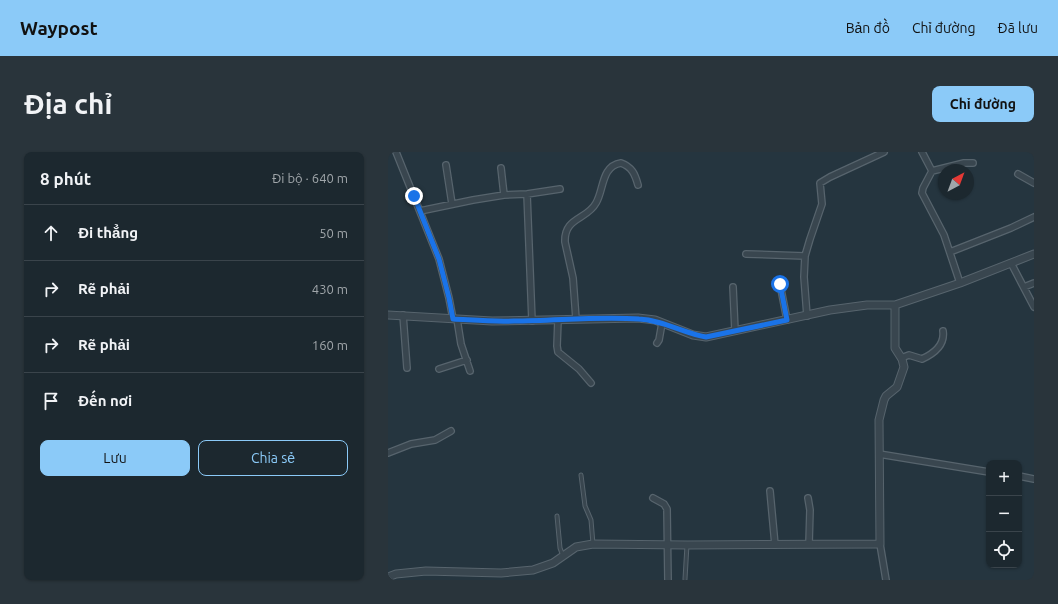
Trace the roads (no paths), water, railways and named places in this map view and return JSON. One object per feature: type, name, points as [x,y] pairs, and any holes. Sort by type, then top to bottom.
[{"type":"street","points":[[396,152],[439,259],[461,344],[470,371]]},
{"type":"street","points":[[807,316],[804,277],[805,256],[822,204],[820,183],[884,152]]},
{"type":"street","points":[[922,152],[932,171]]},
{"type":"street","points":[[576,319],[573,278],[565,242],[566,232],[576,219],[594,207],[606,173],[614,165],[621,163],[629,167],[636,175],[638,185]]},
{"type":"street","points":[[960,283],[939,225],[922,193],[932,171],[964,163],[974,163]]},
{"type":"street","points":[[446,165],[452,204]]},
{"type":"street","points":[[501,168],[504,195]]},
{"type":"street","points":[[1018,174],[1034,183]]},
{"type":"street","points":[[420,211],[504,195],[527,194],[560,188]]},
{"type":"street","points":[[527,194],[532,320]]},
{"type":"street","points":[[950,252],[1011,228],[1034,217]]},
{"type":"street","points":[[746,254],[805,256]]},
{"type":"street","points":[[388,315],[492,321],[638,318],[655,320],[693,334],[706,337],[830,310],[867,305],[895,305],[960,283],[1034,254]]},
{"type":"street","points":[[1011,263],[1034,306]]},
{"type":"street","points":[[1024,287],[1034,283]]},
{"type":"street","points":[[780,284],[787,320]]},
{"type":"street","points":[[734,288],[735,331]]},
{"type":"street","points":[[886,580],[880,544],[879,420],[886,396],[897,387],[900,382],[902,361],[895,348],[895,305]]},
{"type":"street","points":[[403,315],[406,368]]},
{"type":"street","points":[[558,320],[558,352],[582,372],[591,383]]},
{"type":"street","points":[[656,343],[659,340],[662,323]]},
{"type":"street","points":[[902,361],[909,355],[922,359],[936,351],[943,336],[943,331]]},
{"type":"street","points":[[438,369],[466,360]]},
{"type":"street","points":[[388,453],[411,444],[435,440],[451,431]]},
{"type":"street","points":[[879,454],[986,472]]},
{"type":"street","points":[[1022,477],[1034,479]]},
{"type":"street","points":[[770,491],[775,544]]},
{"type":"street","points":[[653,498],[667,507],[668,580]]},
{"type":"street","points":[[808,498],[810,515],[809,544]]},
{"type":"street","points":[[388,577],[396,574],[426,571],[502,573],[526,571],[548,566],[576,547],[593,544],[687,546],[880,544]]},
{"type":"lane","points":[[581,475],[586,506],[591,520],[593,544]]},
{"type":"lane","points":[[557,516],[560,548],[563,556]]},
{"type":"lane","points":[[685,579],[687,546]]}]
